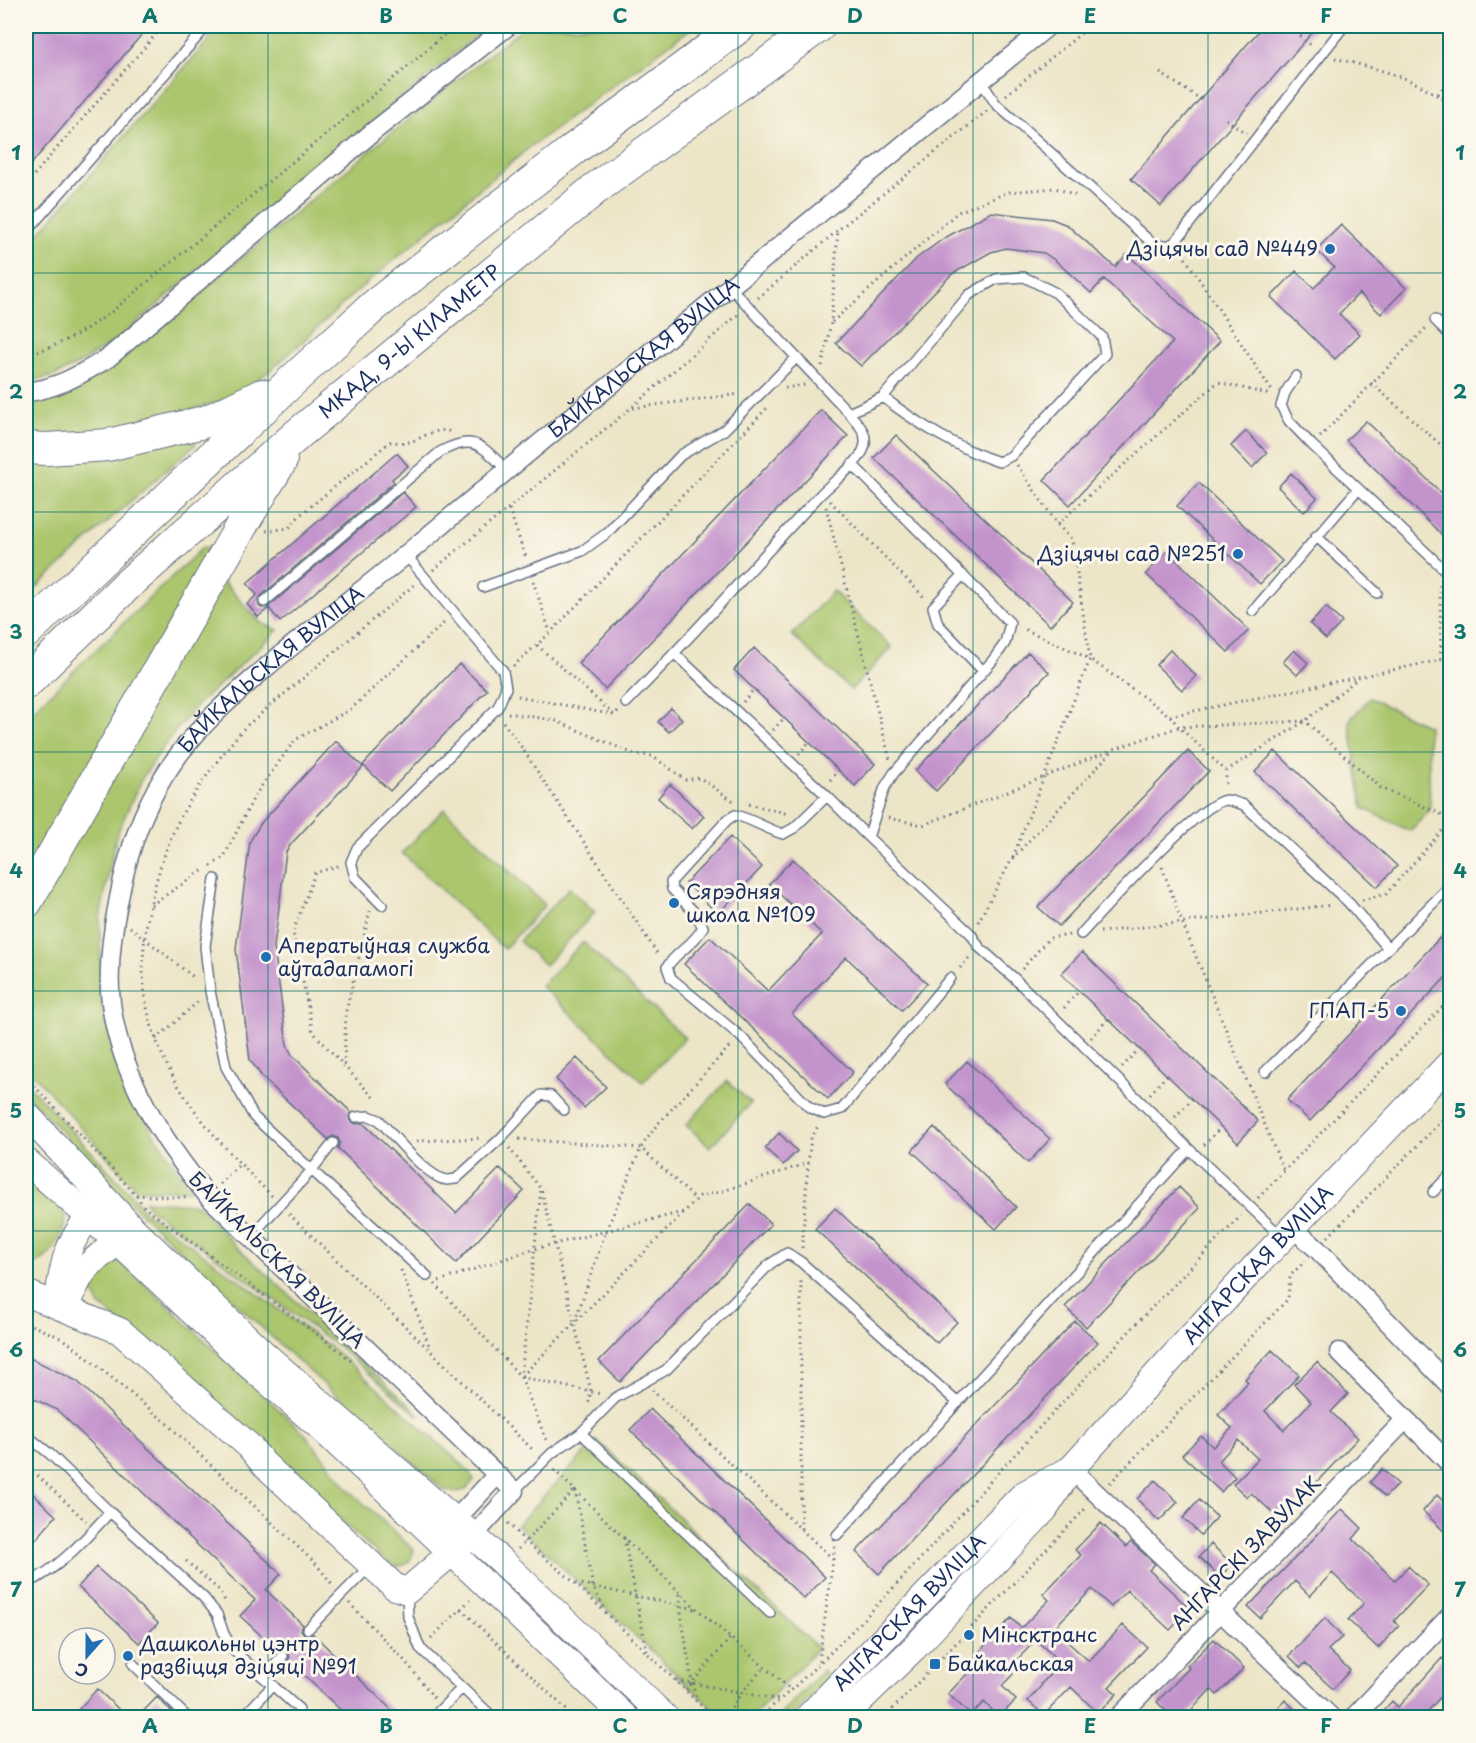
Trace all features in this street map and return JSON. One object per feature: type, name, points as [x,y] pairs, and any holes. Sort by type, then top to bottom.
[{"type":"highway","points":[[26,632],[292,380],[374,306],[574,148],[740,26]]},
{"type":"highway","name":"МКАД, 9-Ы КІЛАМЕТР","points":[[26,683],[126,586],[298,434],[594,189],[819,26]]},
{"type":"highway","points":[[26,448],[47,450],[108,445],[208,421],[292,380]]},
{"type":"highway","points":[[26,902],[243,523],[298,434]]},
{"type":"main road","name":"АНГАРСКАЯ ВУЛІЦА","points":[[842,1718],[914,1647],[1045,1509],[1071,1469],[1248,1274],[1450,1063]]},
{"type":"main road","points":[[26,1114],[125,1236],[250,1367],[321,1428],[626,1718]]},
{"type":"main road","points":[[26,1161],[88,1218],[125,1236],[465,1527],[666,1718]]},
{"type":"main road","points":[[62,1306],[64,1263],[74,1236],[88,1218]]},
{"type":"main road","points":[[62,1306],[88,1264],[125,1236]]},
{"type":"main road","points":[[26,1283],[36,1281],[64,1263]]},
{"type":"main road","points":[[26,1293],[120,1330],[249,1446],[264,1464],[395,1587],[407,1591],[451,1552],[465,1527]]},
{"type":"main road","name":"АНГАРСКАЯ ВУЛІЦА","points":[[817,1714],[1024,1494],[1071,1469]]},
{"type":"street","points":[[26,392],[40,391],[70,380],[108,358],[374,131],[508,26]]},
{"type":"street","name":"БАЙКАЛЬСКАЯ ВУЛІЦА","points":[[514,1491],[208,1196],[177,1157],[149,1112],[121,1047],[111,1004],[110,962],[115,916],[125,866],[140,824],[163,778],[191,739],[222,705],[1048,26]]},
{"type":"street","points":[[1289,1233],[1317,1249],[1450,1386]]},
{"type":"street","points":[[1339,1352],[1450,1464]]},
{"type":"street","name":"АНГАРСКІ ЗАВУЛАК","points":[[1118,1718],[1405,1420]]},
{"type":"street","points":[[1071,1469],[1332,1718]]},
{"type":"street","points":[[465,1527],[497,1475]]},
{"type":"street","points":[[465,1527],[497,1510],[514,1491]]},
{"type":"street","points":[[1353,1718],[1450,1616]]},
{"type":"lane","points":[[26,232],[207,26]]},
{"type":"lane","points":[[981,81],[996,104],[1151,242],[1160,246],[1168,246],[1175,242],[1344,26]]},
{"type":"lane","points":[[849,413],[883,397],[969,295],[996,279],[1024,277],[1056,293],[1102,337],[1105,354],[1011,456],[999,462],[979,456],[904,414],[883,397]]},
{"type":"lane","points":[[626,703],[675,654],[822,492],[863,452],[866,441],[864,431],[849,413],[730,287]]},
{"type":"lane","points":[[1435,320],[1450,335]]},
{"type":"lane","points":[[483,587],[591,545],[607,533],[681,455],[724,430],[796,358]]},
{"type":"lane","points":[[1296,376],[1285,393],[1281,406],[1289,421],[1450,575]]},
{"type":"lane","points":[[264,602],[440,452],[456,444],[469,441],[484,448],[507,470]]},
{"type":"lane","points":[[852,464],[1010,622],[1005,643],[894,773],[885,787],[868,837]]},
{"type":"lane","points":[[1253,611],[1358,489]]},
{"type":"lane","points":[[1316,536],[1377,592]]},
{"type":"lane","points":[[382,905],[355,877],[351,862],[357,848],[494,711],[506,688],[504,675],[492,658],[406,555]]},
{"type":"lane","points":[[963,575],[933,607],[938,624],[983,671]]},
{"type":"lane","points":[[675,654],[971,934],[979,947],[1014,978],[1192,1152],[1250,1206],[1289,1233]]},
{"type":"lane","points":[[827,796],[794,828],[783,834],[766,829],[747,817],[735,815],[671,882],[672,889],[694,912],[703,927],[698,938],[674,957],[667,967],[671,978],[740,1036],[808,1107],[824,1114],[842,1109],[950,978]]},
{"type":"lane","points":[[1081,934],[1157,854],[1206,809],[1227,800],[1244,805],[1349,903],[1388,948]]},
{"type":"lane","points":[[215,879],[205,946],[210,991],[226,1067],[254,1117],[427,1276]]},
{"type":"lane","points":[[1265,1072],[1450,886]]},
{"type":"lane","points":[[356,1117],[369,1116],[379,1120],[427,1169],[438,1178],[448,1180],[456,1179],[501,1138],[541,1095],[551,1096],[564,1110]]},
{"type":"lane","points":[[250,1237],[311,1171],[333,1143]]},
{"type":"lane","points":[[837,1535],[1192,1152]]},
{"type":"lane","points":[[1433,1192],[1450,1175]]},
{"type":"lane","points":[[514,1491],[548,1457],[581,1433],[615,1398],[645,1384],[666,1370],[770,1264],[786,1253],[801,1262],[958,1402]]},
{"type":"lane","points":[[581,1433],[770,1613]]},
{"type":"lane","points":[[26,1435],[50,1454],[204,1598],[217,1614],[233,1650],[299,1709]]},
{"type":"lane","points":[[26,1584],[78,1547],[110,1512]]},
{"type":"lane","points":[[308,1629],[370,1565]]},
{"type":"lane","points":[[407,1591],[408,1617],[420,1648],[494,1718]]},
{"type":"lane","points":[[264,1677],[283,1656]]},
{"type":"lane","points":[[133,1664],[188,1718]]},
{"type":"lane","points":[[242,1718],[273,1685]]},
{"type":"lane","points":[[432,1718],[462,1688]]},
{"type":"path","points":[[26,184],[163,26]]},
{"type":"path","points":[[441,26],[447,31]]},
{"type":"path","points":[[26,355],[43,351],[76,337],[110,313],[454,26]]},
{"type":"path","points":[[791,1690],[680,1592],[575,1490],[548,1457],[431,1351],[279,1204],[208,1129],[176,1081],[156,1040],[144,996],[142,968],[144,937],[150,906],[170,839],[201,784],[245,727],[631,408],[838,230],[1090,26]]},
{"type":"path","points":[[1300,36],[1322,54],[1378,70],[1428,88],[1450,106]]},
{"type":"path","points":[[1160,74],[1205,102]]},
{"type":"path","points":[[1438,94],[1450,79]]},
{"type":"path","points":[[1226,119],[1255,140]]},
{"type":"path","points":[[831,323],[958,212],[1009,192],[1055,188],[1112,206]]},
{"type":"path","points":[[631,408],[819,382],[831,323],[838,230]]},
{"type":"path","points":[[1057,524],[1218,382],[1276,396],[1175,242]]},
{"type":"path","points":[[1312,445],[1450,303]]},
{"type":"path","points":[[1371,383],[1450,453]]},
{"type":"path","points":[[779,396],[787,387]]},
{"type":"path","points":[[504,675],[537,645],[771,404]]},
{"type":"path","points":[[266,531],[289,528],[300,515],[390,442],[408,442],[447,430],[469,441]]},
{"type":"path","points":[[971,934],[1012,859],[1090,659],[1072,540],[1057,524],[1011,456]]},
{"type":"path","points":[[822,492],[933,607]]},
{"type":"path","points":[[822,492],[894,773]]},
{"type":"path","points":[[1440,565],[1441,659]]},
{"type":"path","points":[[150,906],[224,857],[255,795],[295,740],[351,710],[455,613]]},
{"type":"path","points":[[1010,622],[1090,659],[1170,716],[1227,771],[1305,721],[1358,678]]},
{"type":"path","points":[[537,645],[614,715]]},
{"type":"path","points":[[1170,716],[1450,658]]},
{"type":"path","points":[[504,693],[614,715]]},
{"type":"path","points":[[614,715],[626,703]]},
{"type":"path","points":[[1450,707],[1446,711],[1450,781]]},
{"type":"path","points":[[494,711],[554,720],[634,754],[652,756],[686,780],[700,778],[732,800],[793,814]]},
{"type":"path","points":[[494,711],[525,752],[667,967]]},
{"type":"path","points":[[876,816],[923,825],[1114,749],[1179,727],[1305,721],[1381,788],[1450,820],[1386,894],[1349,903],[1049,938],[1014,978]]},
{"type":"path","points":[[1012,859],[1114,749]]},
{"type":"path","points":[[1157,854],[1182,922],[1284,1172]]},
{"type":"path","points":[[351,862],[315,873],[292,932],[313,1032],[374,1098]]},
{"type":"path","points":[[344,1065],[346,1011],[374,895]]},
{"type":"path","points":[[115,916],[210,991],[156,1040]]},
{"type":"path","points":[[1055,1018],[1079,991]]},
{"type":"path","points":[[759,1718],[791,1690],[886,1596],[1022,1447],[1450,999]]},
{"type":"path","points":[[1084,1046],[1108,1019]]},
{"type":"path","points":[[574,1323],[606,1231],[641,1148],[656,1126],[740,1036]]},
{"type":"path","points":[[1114,1076],[1139,1049]]},
{"type":"path","points":[[1142,1103],[1167,1075]]},
{"type":"path","points":[[26,1077],[146,1208],[340,1351],[358,1367]]},
{"type":"path","points":[[1166,1127],[1192,1099]]},
{"type":"path","points":[[884,1718],[1288,1299],[1290,1276],[1450,1112]]},
{"type":"path","points":[[801,1529],[801,1262],[807,1163],[811,1139],[824,1114]]},
{"type":"path","points":[[1192,1152],[1221,1127]]},
{"type":"path","points":[[501,1138],[541,1189],[591,1391],[581,1433]]},
{"type":"path","points":[[399,1141],[501,1138],[641,1148],[696,1200]]},
{"type":"path","points":[[521,1377],[700,1196],[720,1192],[807,1163]]},
{"type":"path","points":[[521,1377],[541,1189]]},
{"type":"path","points":[[136,1195],[192,1198]]},
{"type":"path","points":[[548,1457],[521,1377],[435,1283],[534,1249],[685,1212]]},
{"type":"path","points":[[389,1241],[431,1351]]},
{"type":"path","points":[[1291,1266],[1296,1270]]},
{"type":"path","points":[[26,1323],[72,1345],[163,1420],[316,1564],[340,1594],[406,1662],[442,1708]]},
{"type":"path","points":[[521,1377],[615,1398]]},
{"type":"path","points":[[645,1384],[833,1559]]},
{"type":"path","points":[[26,1472],[37,1475],[95,1528]]},
{"type":"path","points":[[516,1551],[575,1490]]},
{"type":"path","points":[[575,1490],[593,1587],[608,1615]]},
{"type":"path","points":[[497,1510],[525,1542],[575,1583],[714,1718]]},
{"type":"path","points":[[819,1663],[837,1535]]},
{"type":"path","points":[[624,1538],[647,1654]]},
{"type":"path","points":[[575,1583],[698,1609]]},
{"type":"path","points":[[680,1592],[680,1606],[697,1702]]},
{"type":"path","points":[[420,1648],[471,1599]]},
{"type":"path","points":[[461,1609],[574,1718]]},
{"type":"path","points":[[686,1690],[731,1637]]},
{"type":"path","points":[[725,1718],[742,1692],[764,1667]]},
{"type":"path","points":[[674,1679],[780,1700]]},
{"type":"green space","points":[[221,26],[442,26],[451,34],[462,26],[488,26],[247,227],[117,340],[77,365],[54,376],[26,382],[26,248]]},
{"type":"green space","points":[[525,26],[694,26],[530,147],[356,292],[278,364],[236,397],[108,434],[26,439],[26,403],[57,397],[106,371],[384,139]]},
{"type":"green space","points":[[193,438],[196,441],[195,445],[26,597],[26,462]]},
{"type":"green space","points":[[203,547],[210,548],[211,551],[26,885],[26,717]]},
{"type":"green space","points":[[219,577],[261,623],[278,630],[196,706],[165,744],[141,780],[116,836],[100,918],[101,998],[108,1027],[152,1131],[191,1190],[137,1190],[26,1066],[26,915]]},
{"type":"green space","points":[[833,591],[892,647],[851,690],[792,635]]},
{"type":"green space","points":[[1370,698],[1428,726],[1430,810],[1410,831],[1363,808],[1349,721]]},
{"type":"green space","points":[[444,809],[545,905],[504,949],[402,853]]},
{"type":"green space","points":[[569,888],[595,912],[545,965],[519,941]]},
{"type":"green space","points":[[583,942],[685,1038],[643,1082],[541,986]]},
{"type":"green space","points":[[727,1081],[751,1103],[710,1147],[686,1125]]},
{"type":"green space","points":[[30,1087],[134,1197],[143,1210],[337,1352],[468,1470],[474,1480],[466,1489],[456,1493],[444,1490],[290,1354],[116,1190],[26,1094]]},
{"type":"green space","points":[[26,1170],[60,1202],[65,1219],[62,1233],[51,1253],[26,1268]]},
{"type":"green space","points":[[145,1201],[197,1204],[235,1245],[420,1415],[417,1415],[340,1348],[149,1208]]},
{"type":"green space","points":[[114,1261],[122,1263],[306,1435],[348,1489],[414,1550],[407,1563],[397,1566],[388,1563],[99,1304],[89,1286],[102,1266]]},
{"type":"green space","points":[[597,1440],[818,1648],[752,1717],[722,1717],[517,1525]]},
{"type":"green space","points":[[823,1670],[829,1677],[792,1717],[777,1718]]},
{"type":"building","points":[[26,26],[149,26],[26,170]]},
{"type":"building","points":[[1263,26],[1318,26],[1161,206],[1131,179]]},
{"type":"building","points":[[991,212],[1052,219],[1067,225],[1115,267],[1127,254],[1220,341],[1070,505],[1044,480],[1173,342],[1104,279],[1091,293],[1044,253],[1006,248],[991,252],[952,274],[861,366],[836,343],[917,258],[943,239]]},
{"type":"building","points":[[1341,225],[1406,288],[1381,314],[1359,293],[1339,314],[1360,334],[1335,359],[1271,297],[1296,271],[1314,288],[1334,267],[1316,250]]},
{"type":"building","points":[[821,410],[848,436],[605,689],[578,663]]},
{"type":"building","points":[[1366,421],[1450,501],[1450,543],[1346,440]]},
{"type":"building","points":[[1246,431],[1267,453],[1252,468],[1231,446]]},
{"type":"building","points":[[896,435],[1073,602],[1050,626],[874,458]]},
{"type":"building","points":[[397,453],[408,466],[392,479],[394,482],[260,597],[259,606],[268,607],[403,492],[416,507],[280,622],[269,608],[258,617],[247,604],[257,595],[247,583]]},
{"type":"building","points":[[1291,473],[1317,498],[1304,512],[1278,487]]},
{"type":"building","points":[[1199,483],[1282,561],[1260,584],[1177,506]]},
{"type":"building","points":[[1167,551],[1249,630],[1228,652],[1146,574]]},
{"type":"building","points":[[1326,607],[1342,622],[1326,639],[1310,624]]},
{"type":"building","points":[[754,648],[875,764],[855,786],[734,670]]},
{"type":"building","points":[[1170,650],[1196,676],[1182,690],[1156,665]]},
{"type":"building","points":[[1294,650],[1308,663],[1297,675],[1283,662]]},
{"type":"building","points":[[1028,652],[1049,672],[936,791],[915,771]]},
{"type":"building","points":[[459,664],[487,690],[390,791],[363,765]]},
{"type":"building","points":[[671,708],[682,719],[669,732],[658,722]]},
{"type":"building","points":[[336,741],[363,767],[286,852],[274,947],[287,1045],[292,1055],[351,1112],[349,1117],[351,1121],[356,1124],[363,1123],[456,1213],[500,1168],[524,1191],[456,1263],[338,1148],[340,1143],[338,1138],[333,1136],[328,1139],[263,1078],[250,1060],[236,949],[250,841],[261,823]]},
{"type":"building","points":[[1188,751],[1209,771],[1059,926],[1038,907]]},
{"type":"building","points":[[1275,751],[1397,866],[1377,887],[1255,772]]},
{"type":"building","points":[[670,784],[704,816],[692,829],[658,798]]},
{"type":"building","points":[[730,837],[762,867],[718,914],[686,883]]},
{"type":"building","points":[[793,859],[927,983],[902,1010],[846,957],[792,1014],[853,1072],[828,1099],[684,964],[710,937],[768,991],[822,934],[769,884]]},
{"type":"building","points":[[1450,927],[1450,973],[1310,1121],[1287,1100]]},
{"type":"building","points":[[1082,952],[1258,1121],[1238,1143],[1061,974]]},
{"type":"building","points":[[577,1058],[606,1087],[584,1108],[556,1079]]},
{"type":"building","points":[[967,1061],[1050,1139],[1028,1163],[945,1084]]},
{"type":"building","points":[[934,1127],[1016,1207],[996,1229],[912,1151]]},
{"type":"building","points":[[779,1133],[797,1151],[783,1165],[765,1148]]},
{"type":"building","points":[[1179,1187],[1200,1208],[1086,1327],[1065,1307]]},
{"type":"building","points":[[750,1204],[771,1224],[620,1382],[599,1361]]},
{"type":"building","points":[[835,1208],[957,1322],[937,1343],[815,1229]]},
{"type":"building","points":[[1075,1321],[1098,1342],[879,1574],[856,1552]]},
{"type":"building","points":[[1272,1350],[1299,1375],[1265,1411],[1284,1430],[1311,1402],[1294,1384],[1317,1362],[1348,1394],[1331,1412],[1358,1438],[1281,1520],[1251,1493],[1247,1497],[1233,1484],[1258,1459],[1238,1440],[1219,1461],[1235,1477],[1221,1492],[1182,1455],[1201,1436],[1213,1447],[1232,1428],[1218,1415],[1248,1382],[1245,1379]]},
{"type":"building","points":[[26,1356],[77,1381],[281,1574],[266,1590],[303,1625],[301,1630],[304,1634],[309,1636],[313,1634],[400,1718],[349,1718],[288,1660],[290,1657],[288,1651],[284,1649],[278,1651],[240,1616],[255,1600],[57,1410],[26,1395]]},
{"type":"building","points":[[650,1409],[825,1577],[804,1599],[630,1430]]},
{"type":"building","points":[[1382,1469],[1398,1484],[1385,1497],[1370,1482]]},
{"type":"building","points":[[1155,1480],[1178,1502],[1159,1521],[1137,1499]]},
{"type":"building","points":[[26,1487],[56,1516],[26,1551]]},
{"type":"building","points":[[1437,1495],[1450,1508],[1450,1537],[1423,1511]]},
{"type":"building","points":[[1199,1500],[1217,1517],[1201,1535],[1183,1518]]},
{"type":"building","points":[[1342,1509],[1362,1528],[1353,1539],[1395,1581],[1408,1566],[1428,1585],[1394,1621],[1399,1626],[1378,1648],[1348,1620],[1364,1603],[1332,1573],[1310,1596],[1295,1581],[1260,1618],[1248,1607]]},
{"type":"building","points":[[1101,1523],[1126,1547],[1131,1542],[1155,1564],[1149,1570],[1190,1609],[1170,1630],[1127,1590],[1111,1607],[1092,1589],[1053,1629],[1089,1661],[1123,1625],[1147,1647],[1109,1687],[1117,1694],[1098,1713],[1071,1687],[1044,1715],[1028,1701],[1061,1663],[1036,1640],[1008,1669],[1013,1674],[1002,1686],[1016,1700],[999,1717],[984,1702],[971,1715],[948,1694],[969,1672],[966,1670],[981,1654],[979,1652],[1011,1618],[1021,1628],[1049,1600],[1043,1594],[1081,1555],[1075,1550]]},
{"type":"building","points":[[1211,1544],[1232,1564],[1220,1577],[1199,1557]]},
{"type":"building","points":[[96,1567],[158,1623],[139,1643],[78,1587]]},
{"type":"building","points":[[1325,1618],[1342,1637],[1328,1650],[1350,1670],[1333,1689],[1305,1663],[1301,1668],[1289,1656]]},
{"type":"building","points":[[1214,1639],[1244,1668],[1217,1695],[1211,1689],[1184,1718],[1173,1718],[1157,1702],[1189,1668],[1187,1666]]},
{"type":"building","points":[[1442,1658],[1450,1666],[1450,1686],[1422,1718],[1377,1718],[1392,1701],[1398,1707]]},
{"type":"building","points":[[97,1689],[128,1718],[88,1718],[79,1709]]},
{"type":"building","points":[[157,1697],[178,1718],[137,1718]]},
{"type":"building","points":[[1285,1700],[1304,1718],[1268,1718]]},
{"type":"place","name":"Дзіцячы сад №449","points":[[1330,249]]},
{"type":"place","name":"Дзіцячы сад №251","points":[[1238,554]]},
{"type":"place","name":"Сярэдняя школа №109","points":[[674,903]]},
{"type":"place","name":"Аператыўная служба аўтадапамогі","points":[[266,957]]},
{"type":"place","name":"ГПАП-5","points":[[1401,1011]]},
{"type":"place","name":"Мінсктранс","points":[[969,1635]]},
{"type":"place","name":"Дашкольны цэнтр развіцця дзіцяці №91","points":[[128,1656]]},
{"type":"place","name":"Байкальская","points":[[935,1664]]}]
